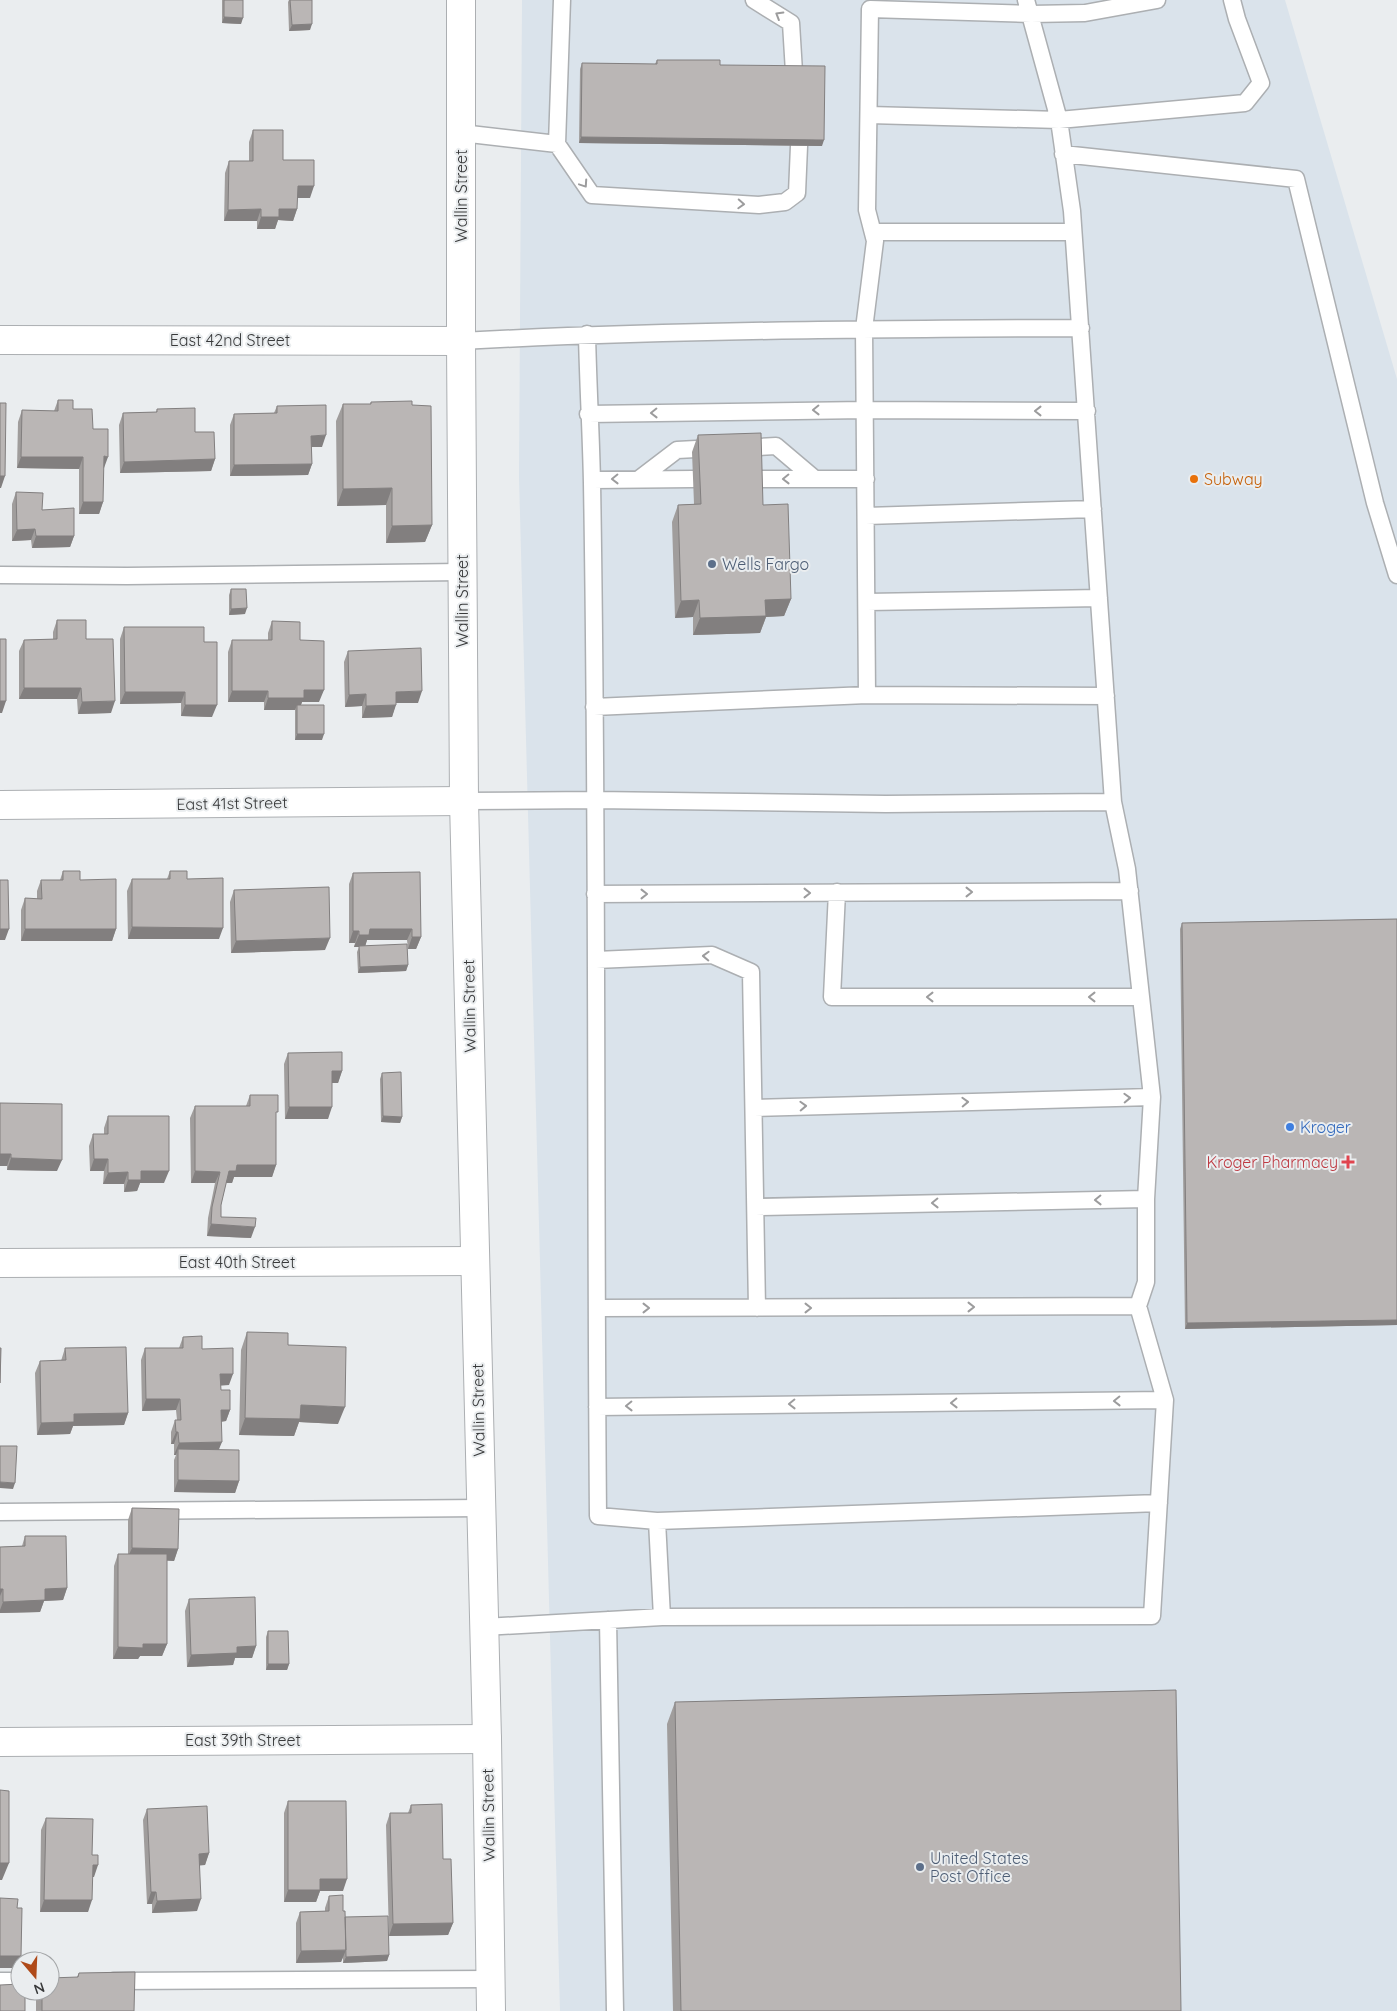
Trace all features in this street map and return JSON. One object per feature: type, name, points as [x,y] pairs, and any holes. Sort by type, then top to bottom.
[{"type":"main road","name":"Wallin Street","points":[[461,0],[460,341],[464,801],[487,1739],[491,2011]]},
{"type":"main road","name":"East 42nd Street","points":[[0,340],[460,341]]},
{"type":"main road","name":"East 41st Street","points":[[0,805],[464,801]]},
{"type":"main road","name":"East 40th Street","points":[[0,1263],[475,1262]]},
{"type":"main road","name":"East 39th Street","points":[[0,1742],[487,1739]]},
{"type":"lane","points":[[562,0],[557,144],[592,196],[759,205],[785,202],[798,193],[799,146]]},
{"type":"lane","points":[[754,0],[792,22],[794,72]]},
{"type":"lane","points":[[868,695],[864,330],[875,242],[867,210],[870,5],[1028,7],[1086,13],[1157,0]]},
{"type":"lane","points":[[869,115],[1059,120],[1245,103],[1261,83],[1237,20],[1232,0]]},
{"type":"lane","points":[[484,1627],[662,1617],[1152,1616],[1165,1400],[1138,1306],[1146,1282],[1146,1199],[1152,1097],[1128,869],[1113,802],[1073,232],[1059,120],[1028,7]]},
{"type":"lane","points":[[461,133],[557,144]]},
{"type":"lane","points":[[1063,154],[1296,179],[1375,503],[1397,575]]},
{"type":"lane","points":[[873,232],[1073,232]]},
{"type":"lane","points":[[460,341],[587,334],[1081,328]]},
{"type":"lane","points":[[587,334],[588,414],[592,480],[596,894],[598,1516],[657,1521],[1159,1504]]},
{"type":"lane","points":[[588,414],[865,410],[1087,411]]},
{"type":"lane","points":[[639,479],[677,450],[776,446],[815,479]]},
{"type":"lane","points":[[592,480],[693,479]]},
{"type":"lane","points":[[756,479],[866,479]]},
{"type":"lane","points":[[866,516],[1093,509]]},
{"type":"lane","points":[[0,575],[127,576],[462,572]]},
{"type":"lane","points":[[867,602],[1099,598]]},
{"type":"lane","points":[[594,707],[868,695],[1106,696]]},
{"type":"lane","points":[[464,801],[595,800],[886,804],[1113,802]]},
{"type":"lane","points":[[596,894],[1130,891]]},
{"type":"lane","points":[[837,892],[832,997],[1141,997]]},
{"type":"lane","points":[[596,960],[712,955],[752,972],[757,1308]]},
{"type":"lane","points":[[754,1108],[1152,1097]]},
{"type":"lane","points":[[756,1207],[1146,1199]]},
{"type":"lane","points":[[597,1308],[1138,1306]]},
{"type":"lane","points":[[597,1407],[1165,1400]]},
{"type":"lane","points":[[0,1512],[481,1508]]},
{"type":"lane","points":[[657,1521],[662,1617]]},
{"type":"lane","points":[[608,1620],[614,2011]]},
{"type":"lane","points":[[99,1981],[490,1978]]},
{"type":"shaded area","points":[[522,0],[1285,0],[1397,379],[1397,2011],[560,2011],[519,477]]},
{"type":"building","points":[[224,0],[243,0],[243,18],[224,17]]},
{"type":"building","points":[[290,0],[312,0],[312,24],[292,25]]},
{"type":"building","points":[[657,60],[720,60],[720,65],[825,66],[824,140],[581,137],[582,63],[657,64]]},
{"type":"building","points":[[253,130],[283,130],[283,160],[314,160],[314,186],[298,186],[297,209],[279,209],[279,217],[261,217],[261,209],[228,210],[229,161],[253,161]]},
{"type":"building","points":[[58,400],[73,400],[73,409],[92,409],[93,429],[108,429],[108,457],[104,456],[103,502],[83,502],[83,457],[21,457],[22,410],[58,411]]},
{"type":"building","points":[[412,401],[412,405],[431,406],[432,525],[392,526],[392,488],[343,489],[343,404]]},
{"type":"building","points":[[0,403],[6,403],[5,476],[0,476]]},
{"type":"building","points":[[326,405],[326,435],[311,436],[312,464],[234,465],[234,414],[277,413],[277,406]]},
{"type":"building","points":[[195,408],[195,432],[214,432],[215,459],[124,462],[123,413],[157,412],[157,409]]},
{"type":"building","points":[[761,433],[763,505],[788,504],[791,599],[765,600],[766,616],[700,618],[699,600],[681,601],[678,505],[701,504],[698,435]]},
{"type":"building","points":[[16,492],[43,493],[42,510],[74,508],[74,536],[36,536],[35,529],[17,530]]},
{"type":"building","points":[[231,589],[246,589],[247,608],[231,609]]},
{"type":"building","points":[[57,620],[86,620],[86,639],[113,639],[115,701],[82,702],[81,688],[24,688],[24,640],[57,639]]},
{"type":"building","points":[[272,621],[300,622],[300,640],[324,641],[324,690],[304,690],[304,698],[268,698],[268,691],[232,691],[232,640],[272,640]]},
{"type":"building","points":[[124,627],[204,627],[204,642],[217,642],[217,705],[185,705],[185,692],[125,692]]},
{"type":"building","points":[[0,639],[6,639],[6,701],[0,701]]},
{"type":"building","points":[[421,648],[422,691],[396,692],[396,705],[366,706],[366,694],[349,695],[348,651]]},
{"type":"building","points":[[297,705],[324,705],[324,734],[297,734]]},
{"type":"building","points":[[63,871],[80,871],[80,880],[116,879],[116,929],[25,929],[25,898],[42,899],[41,880],[63,880]]},
{"type":"building","points":[[170,871],[187,871],[187,879],[223,878],[223,928],[132,927],[132,879],[170,879]]},
{"type":"building","points":[[420,872],[421,937],[412,937],[412,929],[370,929],[369,935],[359,935],[359,931],[353,931],[353,873]]},
{"type":"building","points":[[0,880],[8,880],[9,929],[0,929]]},
{"type":"building","points":[[329,887],[330,938],[236,941],[234,890]]},
{"type":"building","name":"Kroger","points":[[1397,919],[1397,1320],[1187,1323],[1182,923]]},
{"type":"building","points":[[407,944],[408,965],[360,967],[359,946]]},
{"type":"building","points":[[342,1052],[342,1071],[332,1071],[332,1107],[289,1107],[288,1053]]},
{"type":"building","points":[[401,1072],[402,1117],[383,1116],[382,1073]]},
{"type":"building","points":[[250,1095],[278,1095],[278,1112],[276,1112],[276,1165],[237,1165],[236,1171],[229,1171],[221,1205],[221,1217],[256,1218],[255,1227],[211,1224],[212,1207],[220,1172],[195,1171],[195,1106],[250,1106]]},
{"type":"building","points":[[0,1103],[62,1104],[62,1160],[11,1158],[11,1154],[0,1154]]},
{"type":"building","points":[[108,1116],[169,1116],[169,1171],[141,1171],[141,1180],[128,1180],[128,1172],[108,1173],[108,1159],[94,1159],[93,1134],[108,1134]]},
{"type":"building","points":[[247,1332],[288,1333],[288,1345],[346,1347],[345,1407],[301,1405],[300,1419],[245,1418]]},
{"type":"building","points":[[202,1336],[202,1349],[233,1348],[233,1374],[220,1374],[221,1390],[230,1390],[230,1410],[221,1410],[222,1442],[179,1443],[175,1420],[181,1420],[180,1399],[146,1399],[145,1348],[183,1348],[183,1337]]},
{"type":"building","points":[[126,1347],[128,1413],[74,1414],[74,1422],[41,1423],[40,1361],[66,1360],[65,1348]]},
{"type":"building","points":[[0,1348],[1,1348],[0,1383]]},
{"type":"building","points":[[0,1446],[17,1446],[15,1483],[0,1482]]},
{"type":"building","points":[[178,1449],[239,1450],[239,1481],[178,1480]]},
{"type":"building","points":[[132,1508],[179,1509],[178,1549],[132,1548]]},
{"type":"building","points":[[25,1536],[66,1536],[67,1588],[45,1589],[45,1600],[3,1602],[3,1589],[0,1589],[0,1547],[25,1546]]},
{"type":"building","points":[[118,1554],[167,1554],[167,1644],[143,1644],[143,1648],[118,1647]]},
{"type":"building","points":[[255,1597],[256,1646],[237,1647],[237,1653],[191,1655],[189,1599]]},
{"type":"building","points":[[268,1631],[288,1631],[289,1664],[268,1664]]},
{"type":"building","name":"United States Post Office","points":[[1176,1690],[1181,2011],[681,2011],[675,1702]]},
{"type":"building","points":[[0,1790],[9,1791],[9,1863],[0,1863]]},
{"type":"building","points":[[288,1801],[346,1801],[347,1879],[320,1879],[320,1890],[288,1890]]},
{"type":"building","points":[[442,1804],[443,1859],[451,1859],[453,1923],[393,1924],[390,1813],[411,1813],[411,1805]]},
{"type":"building","points":[[207,1806],[209,1853],[199,1854],[201,1899],[157,1901],[156,1892],[151,1892],[147,1809]]},
{"type":"building","points":[[46,1818],[93,1819],[92,1855],[98,1855],[98,1865],[93,1865],[92,1900],[44,1900]]},
{"type":"building","points":[[343,1895],[346,1950],[301,1951],[300,1912],[329,1911],[329,1896]]},
{"type":"building","points":[[0,1898],[18,1899],[17,1908],[22,1908],[21,1951],[10,1951],[10,1956],[0,1956]]},
{"type":"building","points":[[388,1916],[389,1955],[346,1957],[345,1917]]},
{"type":"building","points":[[135,1972],[134,2011],[42,2011],[42,2001],[60,2001],[60,1978],[78,1977],[79,1973]]},
{"type":"building","points":[[10,1984],[10,2001],[25,2001],[25,2011],[0,2011],[0,1985]]},
{"type":"place","name":"Subway","points":[[1194,479]]},
{"type":"place","name":"Wells Fargo","points":[[712,564]]},
{"type":"place","name":"Kroger","points":[[1290,1127]]},
{"type":"place","name":"Kroger Pharmacy","points":[[1348,1162]]},
{"type":"place","name":"United States Post Office","points":[[920,1867]]}]
